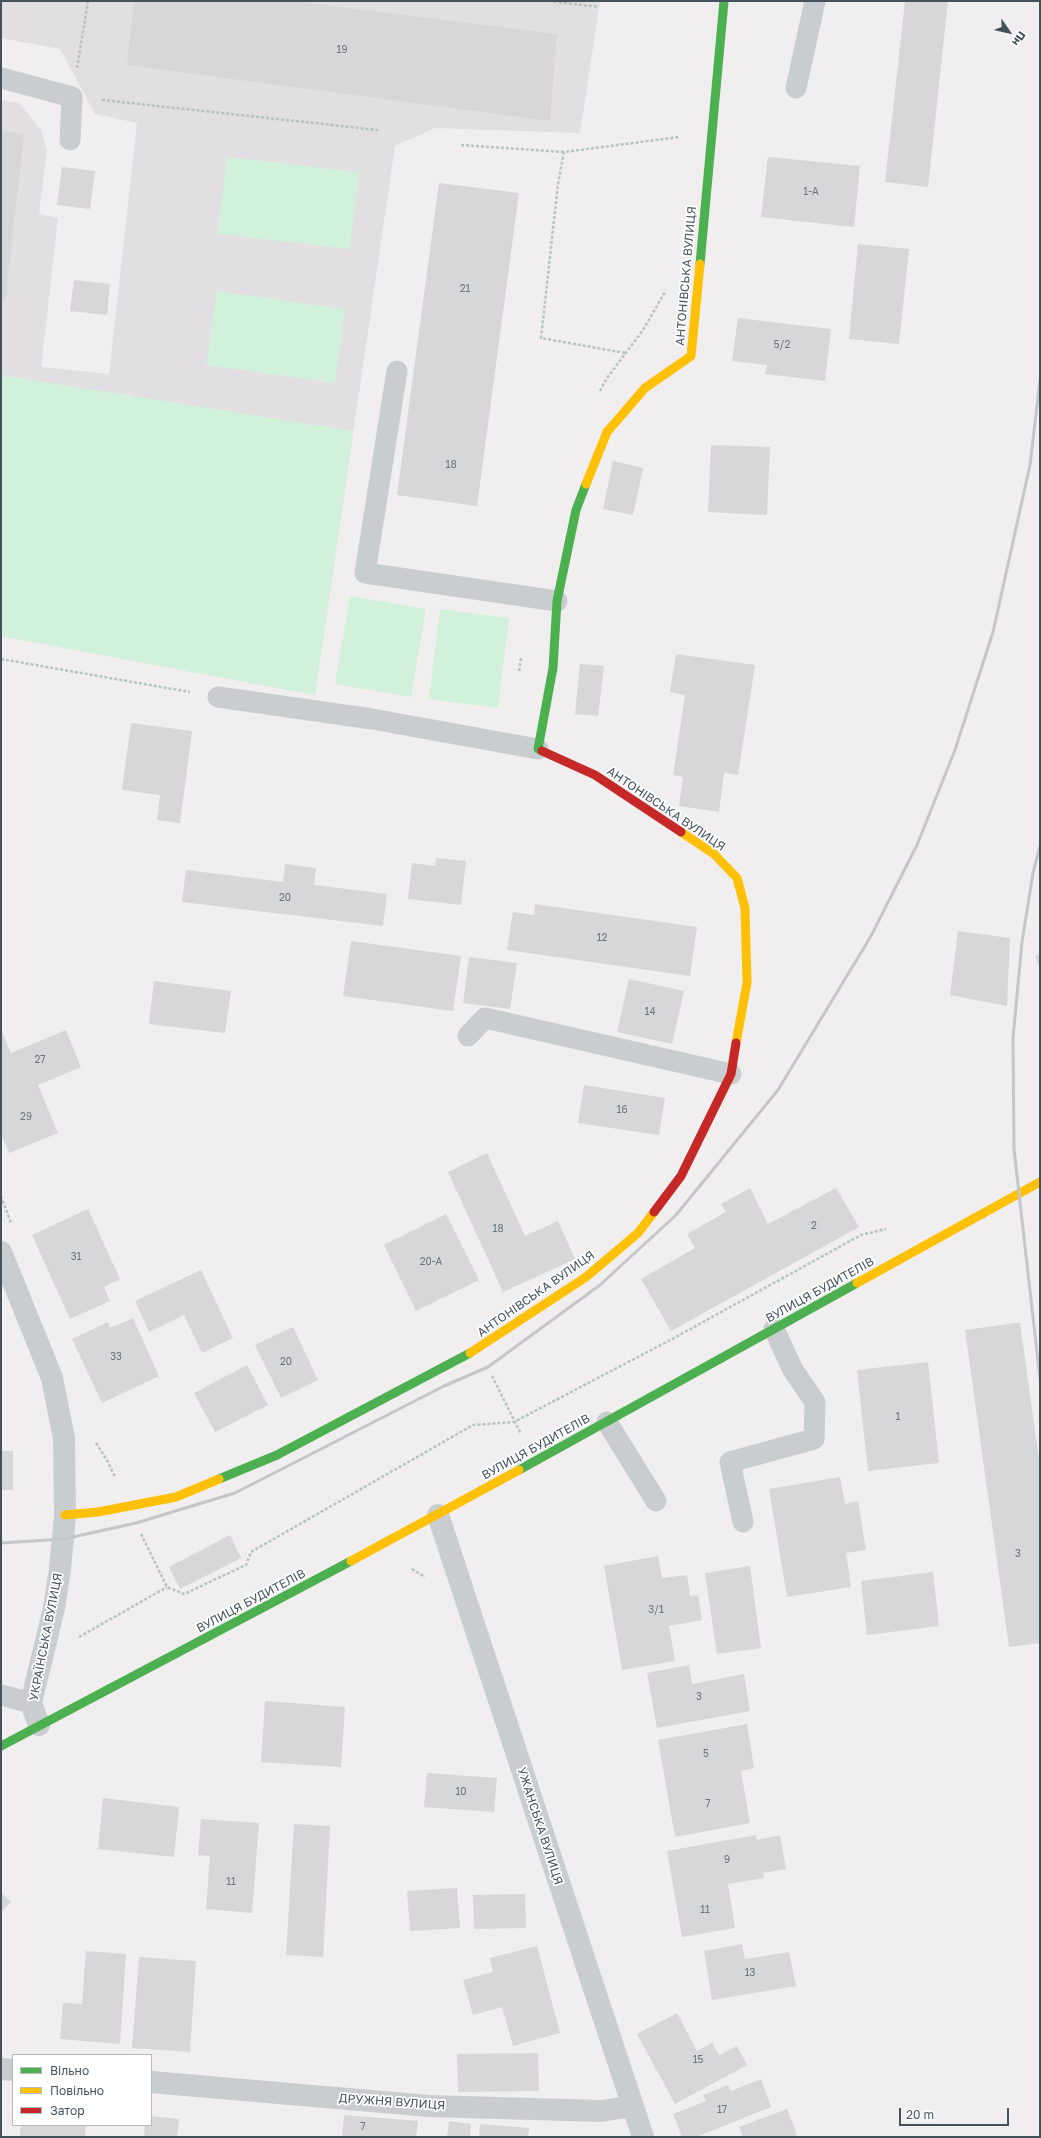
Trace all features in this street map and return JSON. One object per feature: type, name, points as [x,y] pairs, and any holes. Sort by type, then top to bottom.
[{"type":"street","name":"АНТОНІВСЬКА ВУЛИЦЯ","points":[[65,1515],[98,1512],[176,1497],[277,1455],[479,1348],[586,1277],[638,1233],[681,1176],[731,1074],[747,983],[745,908],[737,878],[714,854],[595,775],[538,749],[553,668],[557,601],[576,510],[607,432],[645,388],[691,356],[724,1]]},
{"type":"street","name":"ВУЛИЦЯ БУДИТЕЛІВ","points":[[39,1725],[438,1515],[1040,1182]]},
{"type":"street","name":"УКРАЇНСЬКА ВУЛИЦЯ","points":[[1,1252],[52,1378],[64,1438],[64,1538],[54,1608],[32,1703],[39,1725]]},
{"type":"street","name":"УЖАНСЬКА ВУЛИЦЯ","points":[[438,1515],[643,2137]]},
{"type":"street","points":[[1,1746],[39,1725]]},
{"type":"street","points":[[1,2069],[12,2070]]},
{"type":"street","name":"ДРУЖНЯ ВУЛИЦЯ","points":[[152,2082],[429,2106],[601,2111],[633,2106]]},
{"type":"lane","points":[[796,88],[814,1]]},
{"type":"lane","points":[[1,78],[72,97],[70,140]]},
{"type":"lane","points":[[397,371],[365,572],[557,601]]},
{"type":"lane","points":[[218,697],[372,719],[538,749]]},
{"type":"lane","points":[[468,1036],[486,1018],[731,1074]]},
{"type":"lane","points":[[743,1522],[730,1462],[814,1439],[814,1402],[793,1370],[774,1329]]},
{"type":"lane","points":[[607,1422],[656,1501]]},
{"type":"lane","points":[[1,1695],[32,1703]]},
{"type":"path","points":[[88,1],[72,97],[378,130]]},
{"type":"path","points":[[549,1],[599,7]]},
{"type":"path","points":[[679,144],[680,131]]},
{"type":"path","points":[[461,145],[564,152],[679,137]]},
{"type":"path","points":[[564,152],[558,184],[541,338],[625,353]]},
{"type":"path","points":[[599,392],[607,378],[643,330],[665,292],[667,284]]},
{"type":"path","points":[[519,675],[522,652]]},
{"type":"path","points":[[1,659],[218,697]]},
{"type":"path","points":[[101,1625],[167,1588],[184,1594],[246,1565],[251,1552],[473,1425],[514,1422],[674,1338],[861,1236],[886,1229]]},
{"type":"path","points":[[479,1348],[534,1462]]},
{"type":"shaded area","points":[[1,1],[600,1],[580,133],[435,128],[395,146],[315,695],[1,636],[1,100],[19,103],[41,130],[47,150],[39,214],[58,218],[41,367],[109,374],[137,123],[95,114],[60,49],[1,38]]},
{"type":"green space","points":[[227,157],[359,172],[350,249],[218,234]]},
{"type":"green space","points":[[217,291],[345,309],[335,383],[206,365]]},
{"type":"green space","points":[[1,375],[353,431],[315,695],[1,636]]},
{"type":"green space","points":[[350,596],[426,609],[411,697],[335,684]]},
{"type":"green space","points":[[440,609],[509,618],[498,708],[429,699]]},
{"type":"building","points":[[134,1],[292,1],[557,34],[550,121],[127,65]]},
{"type":"building","points":[[905,1],[948,1],[928,187],[885,182]]},
{"type":"building","points":[[1,131],[24,134],[5,302],[1,301]]},
{"type":"building","points":[[768,157],[860,166],[854,227],[761,217]]},
{"type":"building","points":[[62,167],[95,171],[90,209],[57,205]]},
{"type":"building","points":[[439,183],[519,193],[477,506],[397,495]]},
{"type":"building","points":[[858,244],[909,249],[899,344],[849,339]]},
{"type":"building","points":[[74,280],[110,284],[107,315],[70,311]]},
{"type":"building","points":[[738,318],[831,329],[825,381],[765,374],[767,365],[732,361]]},
{"type":"building","points":[[711,445],[770,447],[767,515],[708,512]]},
{"type":"building","points":[[613,461],[643,468],[633,515],[603,509]]},
{"type":"building","points":[[676,654],[755,665],[738,775],[724,773],[719,812],[679,806],[683,777],[673,775],[685,695],[670,692]]},
{"type":"building","points":[[580,664],[604,666],[598,716],[575,714]]},
{"type":"building","points":[[131,723],[192,731],[180,823],[157,820],[160,795],[122,790]]},
{"type":"building","points":[[436,858],[466,861],[461,905],[408,899],[412,863],[435,866]]},
{"type":"building","points":[[285,864],[316,868],[314,885],[387,894],[383,926],[182,902],[186,870],[283,882]]},
{"type":"building","points":[[535,904],[697,927],[690,976],[507,950],[513,912],[534,915]]},
{"type":"building","points":[[958,931],[1010,938],[1007,1006],[950,995]]},
{"type":"building","points":[[351,941],[461,956],[453,1011],[343,996]]},
{"type":"building","points":[[1040,954],[1040,969],[1035,956]]},
{"type":"building","points":[[469,957],[517,963],[510,1009],[463,1003]]},
{"type":"building","points":[[629,979],[684,991],[672,1044],[617,1032]]},
{"type":"building","points":[[154,981],[231,991],[225,1033],[149,1024]]},
{"type":"building","points":[[1,1030],[11,1053],[66,1030],[81,1067],[38,1085],[58,1133],[9,1153],[1,1134]]},
{"type":"building","points":[[584,1085],[665,1098],[659,1135],[578,1123]]},
{"type":"building","points":[[487,1153],[525,1236],[558,1221],[575,1259],[503,1292],[448,1172]]},
{"type":"building","points":[[750,1188],[768,1224],[836,1188],[859,1227],[671,1331],[641,1279],[695,1248],[687,1234],[726,1212],[721,1204]]},
{"type":"building","points":[[88,1209],[120,1279],[104,1287],[110,1301],[70,1319],[32,1235]]},
{"type":"building","points":[[446,1214],[479,1280],[416,1311],[384,1245]]},
{"type":"building","points":[[201,1270],[233,1338],[202,1353],[184,1315],[149,1332],[135,1301]]},
{"type":"building","points":[[133,1318],[159,1376],[102,1403],[72,1339],[108,1322],[110,1328]]},
{"type":"building","points":[[1020,1323],[1040,1466],[1040,1643],[1009,1647],[965,1330]]},
{"type":"building","points":[[293,1327],[318,1380],[281,1398],[255,1345]]},
{"type":"building","points":[[928,1362],[939,1463],[868,1471],[857,1370]]},
{"type":"building","points":[[247,1365],[268,1405],[215,1432],[194,1393]]},
{"type":"building","points":[[1,1451],[13,1451],[13,1490],[1,1490]]},
{"type":"building","points":[[840,1477],[845,1504],[858,1501],[866,1550],[846,1553],[851,1587],[787,1597],[769,1489]]},
{"type":"building","points":[[230,1535],[241,1558],[180,1589],[169,1567]]},
{"type":"building","points":[[658,1556],[662,1578],[687,1575],[690,1596],[698,1595],[702,1620],[669,1626],[675,1661],[622,1670],[604,1566]]},
{"type":"building","points":[[750,1566],[761,1648],[717,1654],[705,1573]]},
{"type":"building","points":[[933,1572],[939,1626],[867,1635],[861,1581]]},
{"type":"building","points":[[689,1665],[692,1684],[744,1674],[750,1711],[657,1728],[647,1673]]},
{"type":"building","points":[[265,1701],[345,1707],[341,1767],[261,1762]]},
{"type":"building","points":[[747,1724],[754,1768],[741,1771],[750,1823],[675,1837],[658,1740]]},
{"type":"building","points":[[427,1773],[497,1778],[494,1812],[424,1807]]},
{"type":"building","points":[[103,1798],[179,1807],[174,1857],[98,1849]]},
{"type":"building","points":[[201,1819],[259,1823],[252,1913],[206,1909],[210,1856],[198,1855]]},
{"type":"building","points":[[294,1824],[330,1826],[323,1957],[286,1955]]},
{"type":"building","points":[[756,1835],[757,1840],[780,1835],[786,1869],[763,1873],[764,1878],[728,1884],[735,1928],[682,1937],[667,1851]]},
{"type":"building","points":[[457,1888],[460,1928],[410,1931],[407,1891]]},
{"type":"building","points":[[1,1893],[11,1902],[1,1912]]},
{"type":"building","points":[[525,1894],[526,1928],[474,1929],[473,1895]]},
{"type":"building","points":[[742,1944],[745,1959],[789,1952],[796,1986],[712,2000],[704,1951]]},
{"type":"building","points":[[537,1946],[560,2033],[513,2046],[502,2007],[473,2015],[463,1980],[493,1972],[490,1958]]},
{"type":"building","points":[[86,1951],[126,1954],[120,2044],[60,2039],[63,2003],[82,2004]]},
{"type":"building","points":[[139,1957],[196,1961],[190,2052],[132,2048]]},
{"type":"building","points":[[677,2013],[697,2051],[712,2043],[719,2055],[737,2046],[747,2065],[675,2104],[637,2034]]},
{"type":"building","points":[[538,2053],[539,2091],[458,2092],[457,2054]]},
{"type":"building","points":[[761,2079],[771,2107],[696,2137],[682,2137],[673,2114],[706,2101],[703,2095],[728,2085],[731,2091]]},
{"type":"building","points":[[787,2109],[797,2135],[791,2137],[743,2137],[739,2127]]},
{"type":"building","points":[[344,2115],[418,2121],[416,2137],[342,2137]]},
{"type":"building","points":[[152,2116],[179,2119],[177,2137],[144,2137],[145,2126],[152,2126]]},
{"type":"building","points":[[449,2121],[471,2124],[470,2137],[447,2137]]},
{"type":"building","points":[[480,2124],[529,2128],[528,2137],[479,2137]]},
{"type":"building","points":[[21,2126],[86,2126],[85,2137],[20,2137]]},
{"type":"railway","points":[[1,1543],[64,1539],[136,1523],[235,1493],[444,1386],[488,1367],[600,1285],[676,1215],[778,1090],[871,936],[917,845],[955,750],[993,632],[1030,465],[1040,380]]},
{"type":"railway","points":[[1040,846],[1033,873],[1022,942],[1013,1038],[1014,1149],[1040,1379]]},
{"type":"traffic: fast","points":[[700,264],[724,1]]},
{"type":"traffic: fast","points":[[542,751],[538,749],[553,668],[557,601],[576,510],[586,484]]},
{"type":"traffic: fast","points":[[519,1470],[857,1283]]},
{"type":"traffic: fast","points":[[219,1479],[277,1455],[470,1353]]},
{"type":"traffic: fast","points":[[1,1746],[351,1561]]},
{"type":"traffic: slow","points":[[586,484],[607,432],[645,388],[691,356],[700,264]]},
{"type":"traffic: slow","points":[[681,832],[714,854],[737,878],[745,908],[747,983],[736,1043]]},
{"type":"traffic: slow","points":[[857,1283],[1040,1182]]},
{"type":"traffic: slow","points":[[470,1353],[586,1277],[638,1233],[654,1212]]},
{"type":"traffic: slow","points":[[351,1561],[519,1470]]},
{"type":"traffic: slow","points":[[65,1515],[98,1512],[176,1497],[219,1479]]},
{"type":"traffic: jam","points":[[542,751],[595,775],[681,832]]},
{"type":"traffic: jam","points":[[654,1212],[681,1176],[731,1074],[736,1043]]}]
